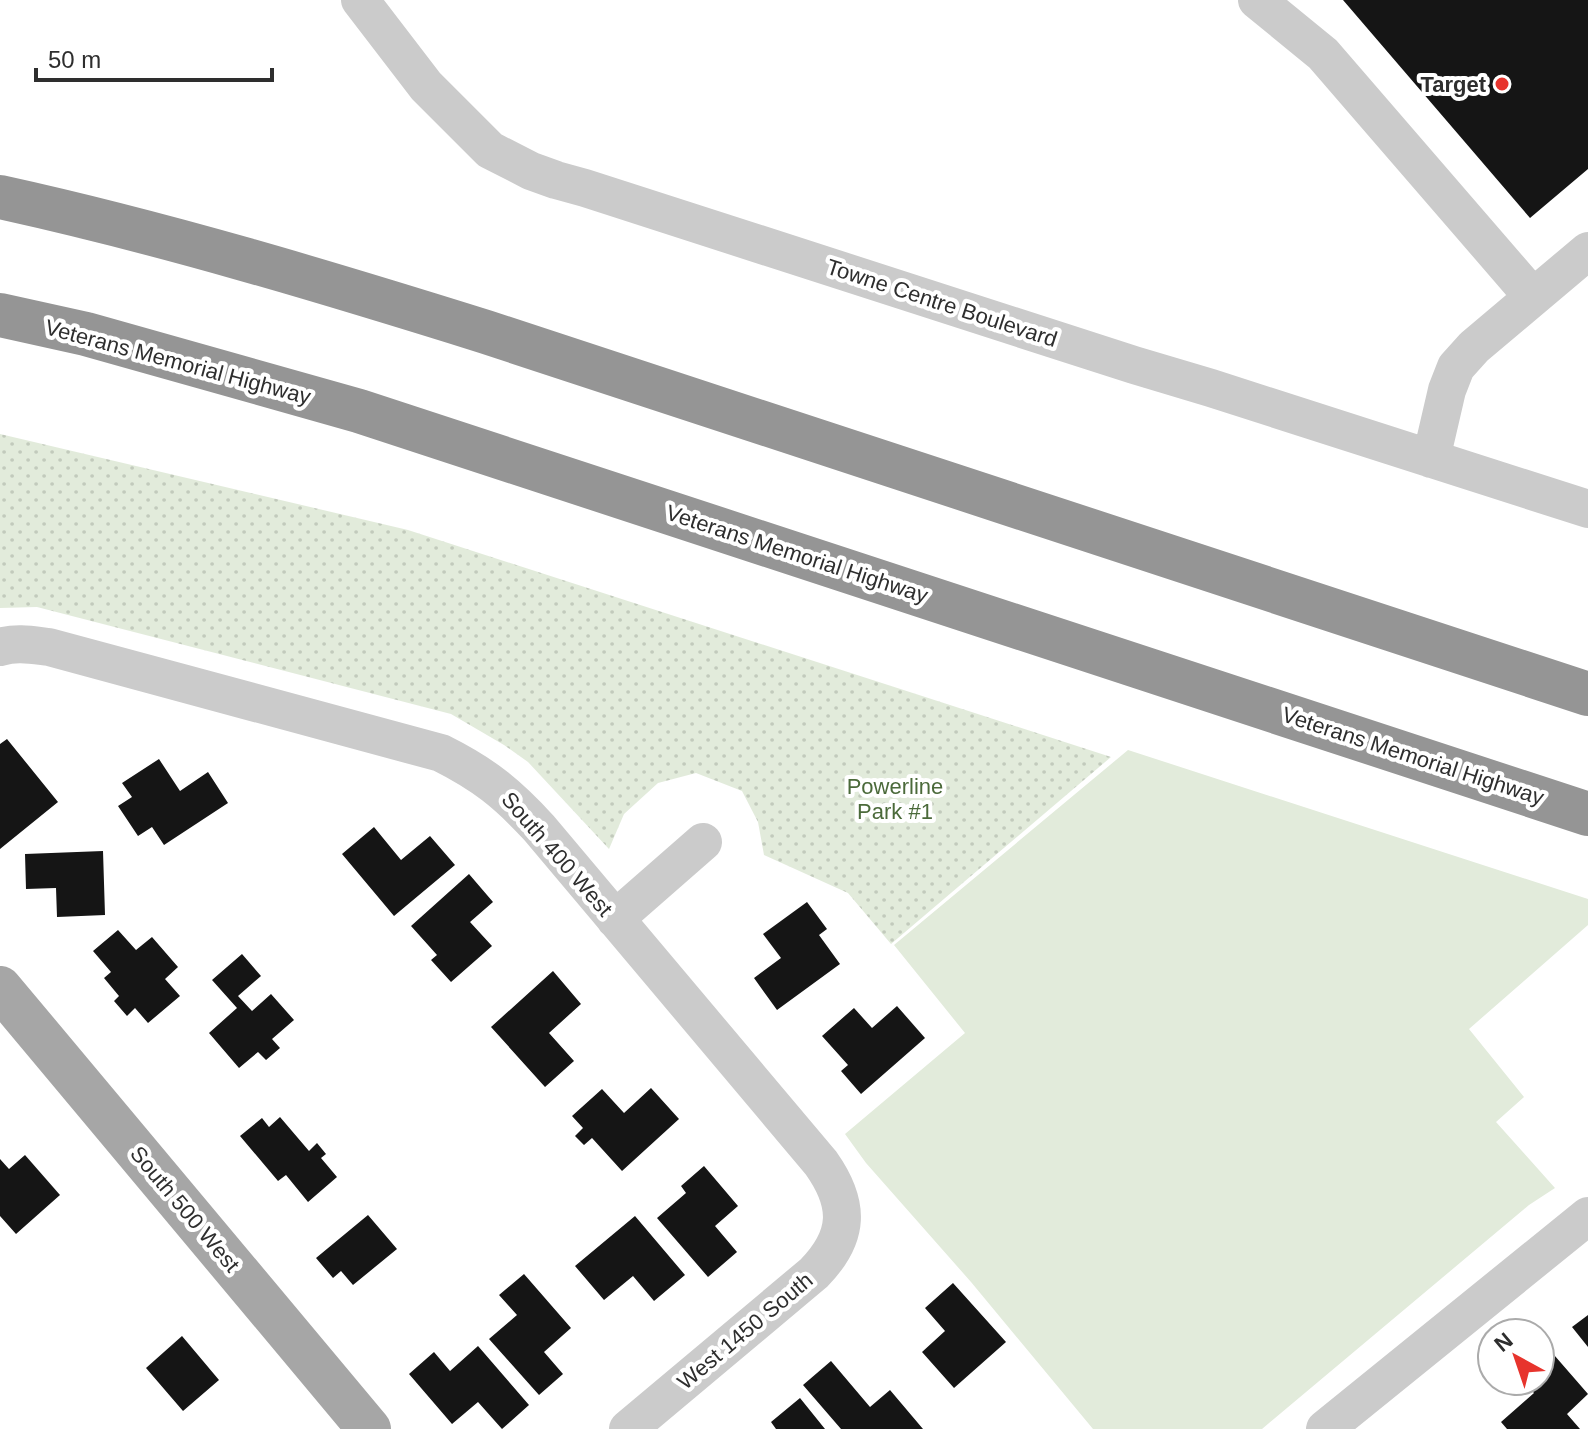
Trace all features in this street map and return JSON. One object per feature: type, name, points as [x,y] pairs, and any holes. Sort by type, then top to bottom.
[{"type":"highway","points":[[0,197],[157,235],[402,305],[1588,694]]},
{"type":"highway","name":"Veterans Memorial Highway","points":[[0,315],[86,334],[359,411],[1588,814]]},
{"type":"highway","points":[[1516,670],[1588,687]]},
{"type":"main road","name":"South 500 West","points":[[0,988],[369,1429]]},
{"type":"street","name":"Towne Centre Boulevard","points":[[360,0],[426,86],[490,150],[531,171],[1588,509]]},
{"type":"street","points":[[1257,0],[1323,54],[1533,297]]},
{"type":"street","points":[[1431,459],[1447,390],[1456,367],[1474,347],[1588,251]]},
{"type":"street","name":"South 400 West","points":[[0,647],[28,644],[49,647],[441,753],[494,783],[517,803],[821,1163],[841,1199],[842,1219]]},
{"type":"street","points":[[615,919],[703,842]]},
{"type":"street","points":[[1325,1429],[1588,1216]]},
{"type":"street","name":"West 1450 South","points":[[628,1429],[814,1273],[834,1249],[842,1219]]},
{"type":"green space","name":"Powerline Park #1","points":[[0,434],[408,530],[1111,757],[891,944],[848,893],[764,855],[758,822],[742,791],[696,773],[658,783],[624,814],[609,849],[528,762],[451,714],[37,607],[0,608]]},
{"type":"green space","points":[[1128,750],[1588,899],[1588,925],[1469,1029],[1524,1097],[1496,1122],[1555,1188],[1529,1205],[1262,1429],[1093,1429],[971,1282],[866,1163],[845,1134],[965,1033],[894,945]]},
{"type":"building","name":"Target","points":[[1343,0],[1588,0],[1588,169],[1530,218]]},
{"type":"building","points":[[7,739],[58,802],[0,849],[0,744]]},
{"type":"building","points":[[159,759],[180,791],[208,772],[228,803],[164,845],[152,827],[138,836],[118,806],[132,797],[122,783]]},
{"type":"building","points":[[374,827],[401,860],[430,836],[455,865],[394,916],[342,854]]},
{"type":"building","points":[[103,851],[105,915],[57,917],[56,888],[26,889],[25,854]]},
{"type":"building","points":[[469,874],[493,902],[470,922],[492,946],[451,982],[431,960],[437,955],[411,926]]},
{"type":"building","points":[[807,902],[827,929],[819,935],[840,964],[777,1010],[754,978],[781,958],[763,934]]},
{"type":"building","points":[[118,930],[136,950],[152,937],[178,967],[165,979],[180,996],[148,1023],[135,1008],[127,1016],[114,1001],[119,996],[104,978],[111,972],[93,951]]},
{"type":"building","points":[[242,954],[261,976],[238,996],[252,1011],[271,994],[294,1020],[272,1039],[280,1048],[266,1060],[258,1052],[239,1068],[209,1033],[237,1008],[212,980]]},
{"type":"building","points":[[553,971],[581,1004],[549,1033],[574,1061],[545,1087],[491,1027]]},
{"type":"building","points":[[897,1006],[925,1038],[861,1094],[841,1071],[848,1065],[822,1036],[854,1008],[872,1028]]},
{"type":"building","points":[[651,1088],[679,1119],[622,1171],[592,1138],[584,1145],[575,1136],[583,1128],[572,1116],[602,1089],[624,1113]]},
{"type":"building","points":[[280,1117],[309,1151],[317,1143],[326,1154],[321,1158],[337,1177],[308,1202],[286,1175],[278,1181],[240,1136],[262,1118],[269,1127]]},
{"type":"building","points":[[25,1155],[60,1195],[16,1234],[0,1216],[0,1159],[9,1169]]},
{"type":"building","points":[[704,1166],[738,1206],[715,1226],[737,1252],[708,1277],[657,1218],[686,1193],[681,1186]]},
{"type":"building","points":[[368,1215],[397,1249],[353,1285],[341,1271],[333,1278],[316,1258]]},
{"type":"building","points":[[635,1216],[685,1275],[654,1301],[633,1276],[604,1300],[575,1266]]},
{"type":"building","points":[[524,1274],[571,1328],[544,1352],[563,1374],[539,1395],[489,1339],[517,1315],[499,1295]]},
{"type":"building","points":[[953,1283],[1006,1342],[954,1388],[922,1352],[945,1331],[925,1308]]},
{"type":"building","points":[[1588,1315],[1588,1347],[1572,1327]]},
{"type":"building","points":[[182,1336],[219,1380],[183,1411],[146,1368]]},
{"type":"building","points":[[478,1346],[529,1405],[502,1429],[478,1402],[452,1424],[409,1374],[434,1352],[450,1371]]},
{"type":"building","points":[[1556,1357],[1588,1394],[1567,1414],[1580,1429],[1507,1429],[1501,1422],[1529,1397],[1556,1397]]},
{"type":"building","points":[[831,1361],[870,1407],[890,1390],[923,1429],[841,1429],[803,1385]]},
{"type":"building","points":[[800,1398],[825,1429],[776,1429],[771,1422]]},
{"type":"place","name":"Target","points":[[1502,84]]}]
